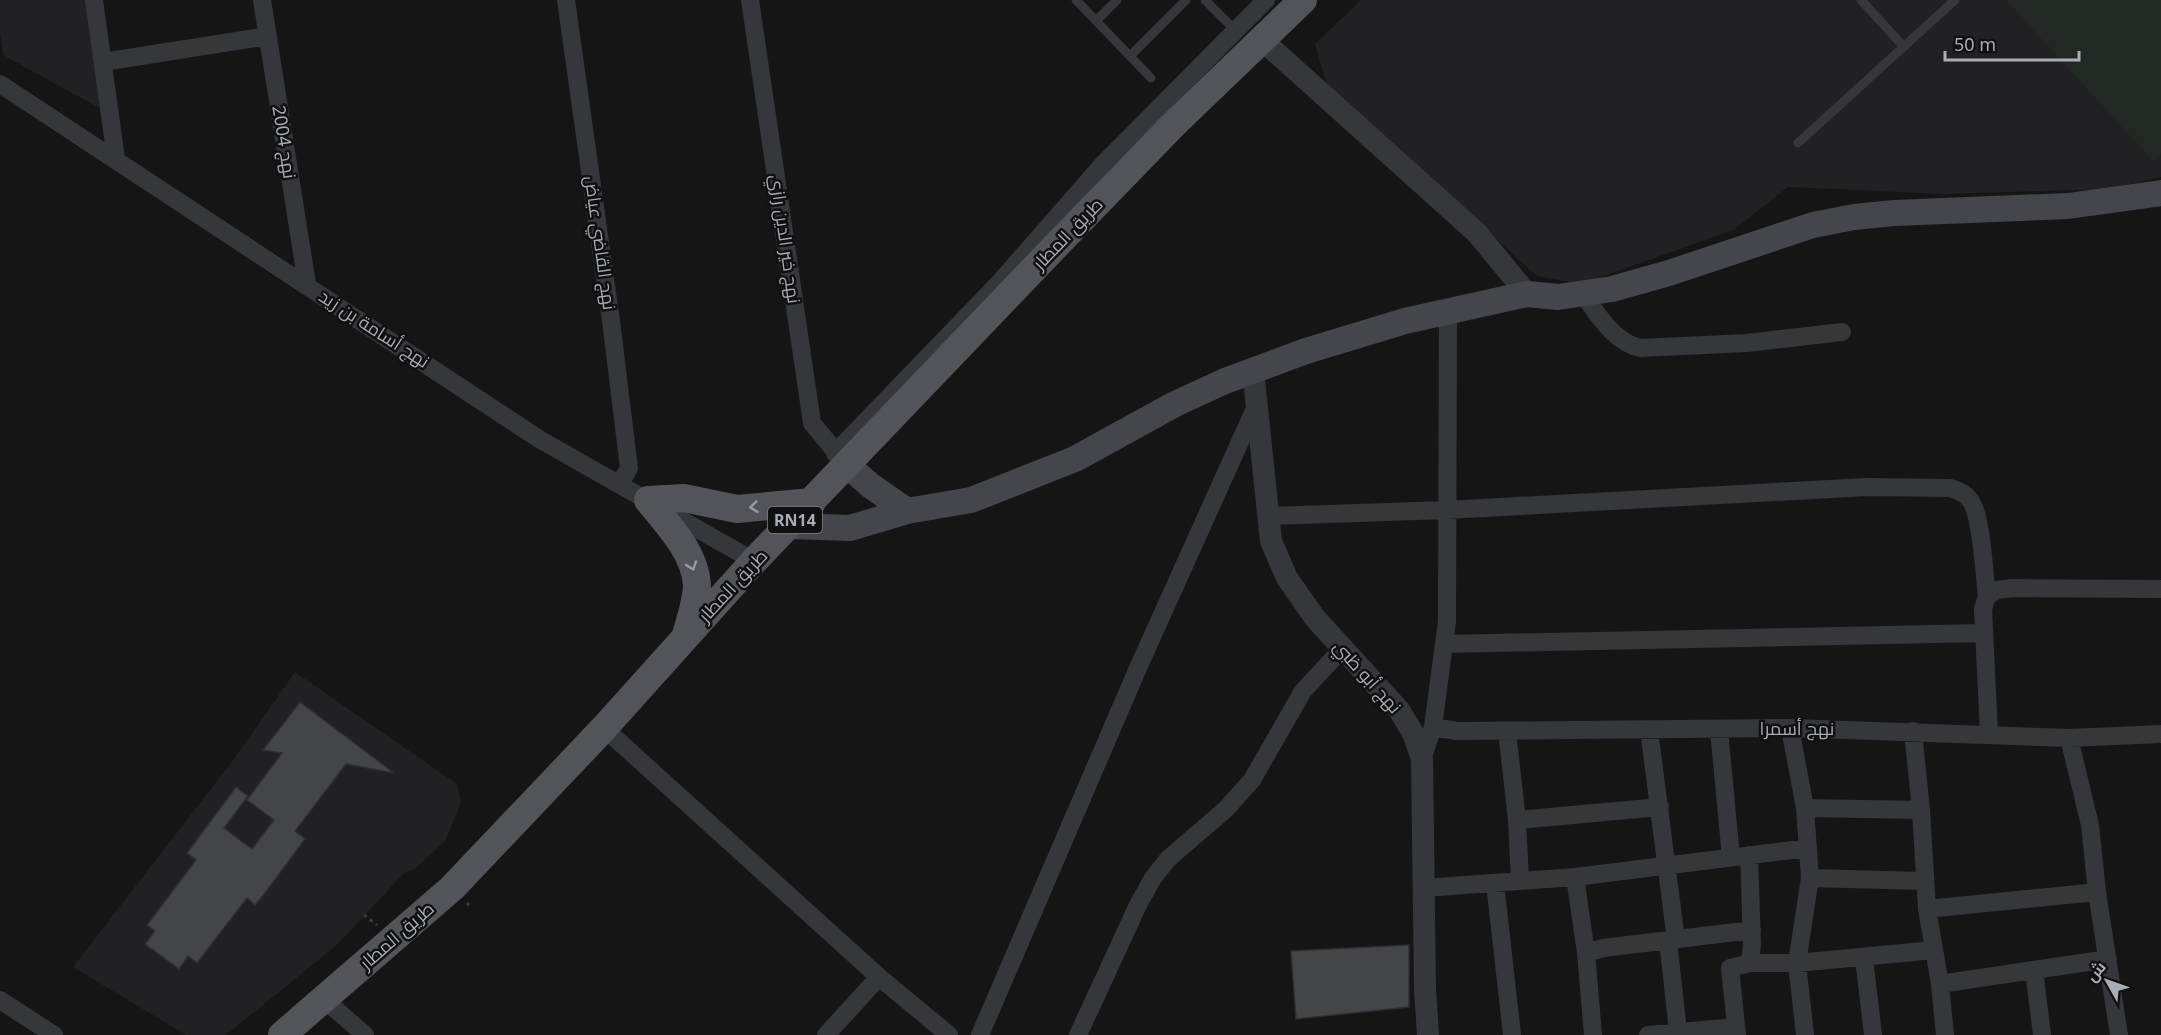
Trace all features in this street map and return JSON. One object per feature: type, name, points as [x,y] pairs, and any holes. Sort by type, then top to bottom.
[{"type":"main road","name":"طريق المطار","points":[[282,1035],[452,888],[604,728],[754,561],[812,502],[841,459],[1173,125],[1246,30],[1303,0]]},
{"type":"main road","points":[[789,526],[850,528],[907,511],[971,500],[1075,459],[1175,404],[1253,370],[1406,321],[1527,294],[1558,297],[1583,294],[1669,273],[1813,225],[1854,217],[1894,213],[2068,206],[2161,193]]},
{"type":"main road","points":[[841,459],[871,486],[907,511]]},
{"type":"main road","points":[[648,500],[684,498],[737,509],[812,502]]},
{"type":"main road","points":[[648,500],[680,540],[695,571],[697,587],[686,637]]},
{"type":"street","points":[[94,0],[116,159]]},
{"type":"street","name":"نهج 2004","points":[[262,0],[307,284]]},
{"type":"street","name":"نهج القاضي عياض","points":[[566,0],[629,468],[620,484]]},
{"type":"street","name":"نهج خير الدين رازي","points":[[750,0],[812,423],[841,459]]},
{"type":"street","points":[[1266,0],[1246,30],[1477,233],[1527,294]]},
{"type":"street","points":[[103,62],[268,36]]},
{"type":"street","name":"نهج أسامة بن زيد","points":[[0,84],[307,284],[539,439],[754,561]]},
{"type":"street","points":[[1583,294],[1618,337],[1628,345],[1640,348],[1747,342],[1842,332]]},
{"type":"street","points":[[1422,759],[1433,727],[1447,621],[1448,312]]},
{"type":"street","name":"نهج أبو ظبي","points":[[1253,370],[1258,402],[1270,541],[1287,578],[1315,618],[1399,710],[1413,733],[1422,759],[1425,989],[1428,1035]]},
{"type":"street","points":[[980,1035],[1138,668],[1258,402]]},
{"type":"street","points":[[1268,516],[1446,510],[1868,487],[1950,488],[1960,491],[1970,500],[1977,515],[1987,596],[1983,609],[1989,734]]},
{"type":"street","points":[[1987,596],[1997,590],[2012,588],[2161,589]]},
{"type":"street","points":[[1445,644],[1984,633]]},
{"type":"street","points":[[1078,1035],[1138,905],[1154,879],[1168,859],[1226,809],[1252,780],[1303,691],[1342,649]]},
{"type":"street","name":"نهج أسمرا","points":[[1433,727],[1457,731],[1790,728],[2069,738],[2161,734]]},
{"type":"street","points":[[604,728],[879,977],[949,1035]]},
{"type":"street","points":[[1790,728],[1805,807],[1810,878],[1797,963],[1805,1035]]},
{"type":"street","points":[[1650,730],[1667,865],[1678,1031]]},
{"type":"street","points":[[1719,730],[1752,930],[1750,963]]},
{"type":"street","points":[[1508,731],[1517,820],[1520,881]]},
{"type":"street","points":[[1912,731],[1921,810],[1927,909],[1940,984],[1945,1035]]},
{"type":"street","points":[[2069,738],[2090,825],[2097,892],[2119,1035]]},
{"type":"street","points":[[1517,820],[1660,807]]},
{"type":"street","points":[[1805,807],[1921,810]]},
{"type":"street","points":[[1424,888],[1575,877],[1808,848]]},
{"type":"street","points":[[1575,877],[1586,953],[1593,1035]]},
{"type":"street","points":[[1810,878],[1924,881]]},
{"type":"street","points":[[1495,883],[1512,1035]]},
{"type":"street","points":[[1927,909],[2097,892]]},
{"type":"street","points":[[1586,953],[1603,948],[1752,930]]},
{"type":"street","points":[[1656,1035],[1678,1031],[1737,1031],[1730,968],[1750,963],[1797,963],[1934,950]]},
{"type":"street","points":[[1864,958],[1873,1035]]},
{"type":"street","points":[[1940,984],[2108,959]]},
{"type":"street","points":[[2034,970],[2042,1035]]},
{"type":"street","points":[[825,1035],[879,977]]},
{"type":"street","points":[[0,1000],[54,1035]]},
{"type":"street","points":[[325,1000],[365,1035]]},
{"type":"lane","points":[[1076,0],[1151,78]]},
{"type":"lane","points":[[1096,21],[1117,0]]},
{"type":"lane","points":[[1130,56],[1186,0]]},
{"type":"lane","points":[[1205,0],[1246,30]]},
{"type":"lane","points":[[1862,0],[1904,47]]},
{"type":"lane","points":[[1798,143],[1955,0]]},
{"type":"shaded area","points":[[0,0],[87,0],[103,110],[3,55]]},
{"type":"shaded area","points":[[1361,0],[2161,0],[2161,177],[2107,189],[1945,194],[1788,187],[1734,230],[1581,284],[1537,276],[1327,85],[1315,44]]},
{"type":"shaded area","points":[[2008,0],[2161,0],[2161,154],[2153,161]]},
{"type":"shaded area","points":[[295,672],[457,784],[461,803],[445,841],[415,869],[404,873],[338,944],[226,1035],[186,1035],[73,967],[234,759]]},
{"type":"building","points":[[300,702],[394,773],[346,764],[295,831],[305,839],[265,893],[255,905],[247,898],[197,963],[188,956],[179,969],[145,944],[155,931],[147,925],[196,860],[187,853],[236,787],[248,796],[224,828],[252,849],[274,820],[247,800],[282,753],[263,750]]},
{"type":"building","points":[[1409,945],[1409,1007],[1296,1019],[1291,951]]}]
